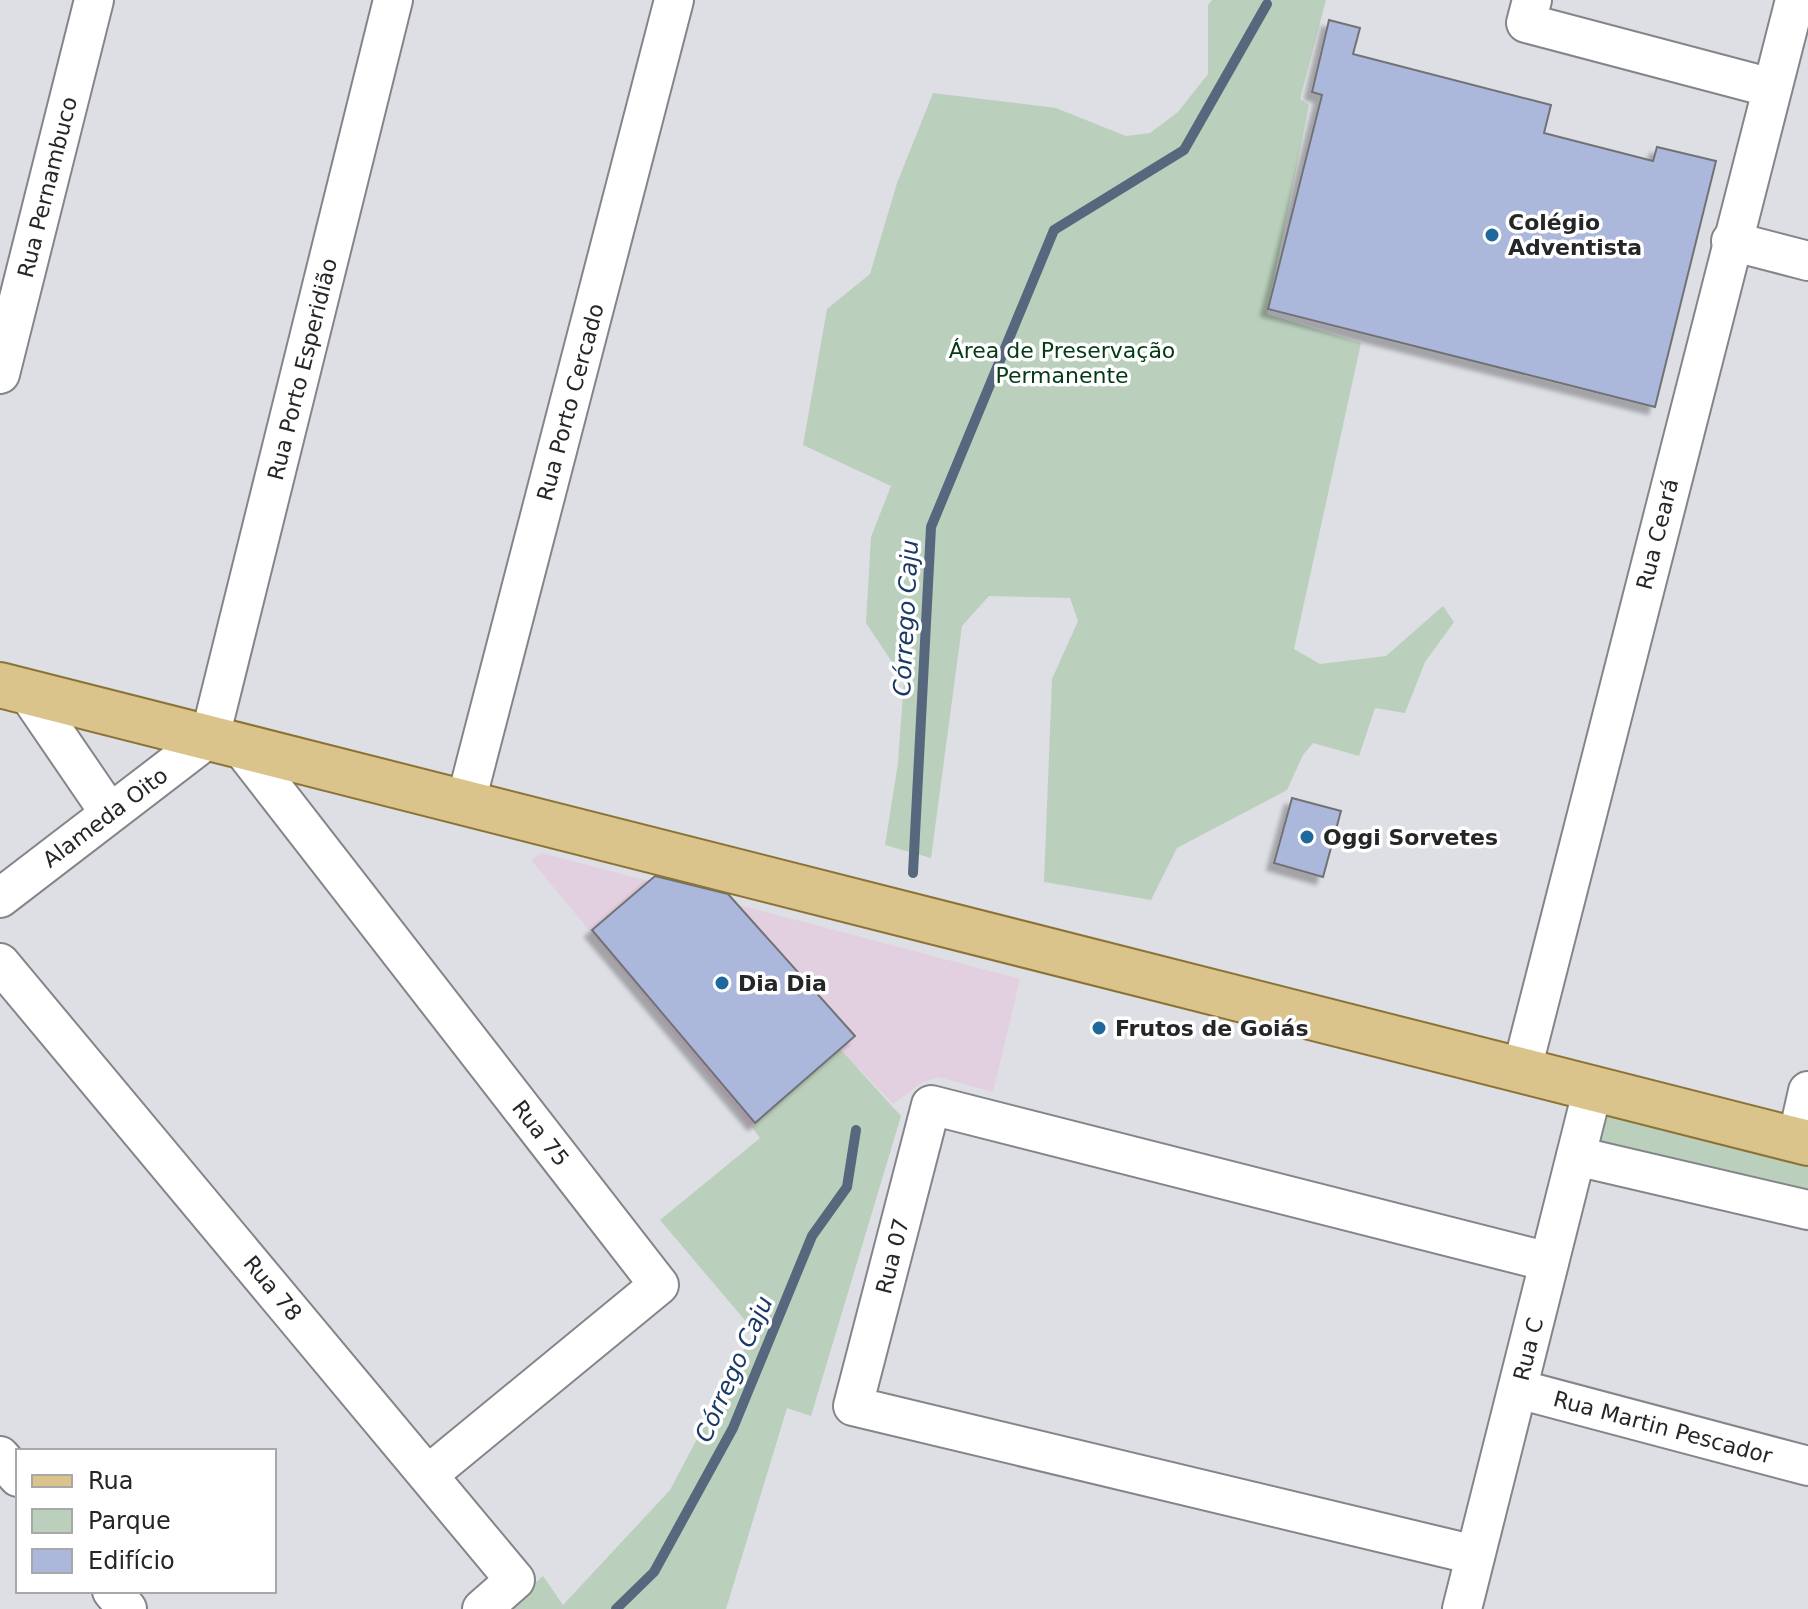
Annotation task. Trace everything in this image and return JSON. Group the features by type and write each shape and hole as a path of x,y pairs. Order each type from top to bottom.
{"main road":[{"path":"14,689 1803,1141"}],"street":[{"name":"Rua Pernambuco","path":"0,374 94,0"},
{"name":"Rua Porto Esperidião","path":"226,742 393,0"},
{"name":"Rua Porto Cercado","path":"465,805 674,0"},
{"path":"1532,0 1526,23 1772,88"},
{"name":"Rua Ceará","path":"1522,1069 1795,0"},
{"path":"1731,241 1808,261"},
{"path":"14,689 109,812"},
{"name":"Alameda Oito","path":"0,898 109,812 226,742"},
{"name":"Rua 75","path":"226,742 659,1285 429,1474"},
{"name":"Rua 78","path":"0,963 515,1580 482,1609"},
{"name":"Rua C","path":"1462,1609 1593,1088"},
{"path":"1803,1141 1808,1091"},
{"name":"Rua 07","path":"1475,1555 853,1406 931,1105 1549,1262"},
{"path":"1576,1156 1808,1210"},
{"name":"Rua Martin Pescador","path":"1518,1389 1808,1466"},
{"path":"0,1456 16,1475"},
{"path":"114,1593 127,1609"}],"shaded area":[{"path":"542,853 1020,979 993,1092 938,1077 923,1082 893,1104 859,1069 768,1147 531,860"}],"green space":[{"name":"Área de Preservação Permanente","path":"1212,0 1326,0 1300,99 1309,105 1267,314 1361,343 1294,649 1320,664 1386,656 1443,606 1454,622 1425,662 1405,713 1375,708 1359,756 1313,743 1303,755 1287,790 1177,848 1151,900 1044,882 1052,679 1078,621 1070,598 989,596 962,626 931,858 885,845 898,763 904,680 866,623 871,537 891,486 803,445 827,309 870,274 897,183 933,93 1056,108 1126,136 1150,133 1178,112 1208,74 1208,5"},
{"path":"840,1049 901,1116 811,1416 787,1408 726,1609 505,1609 543,1576 563,1605 670,1490 754,1331 660,1220 760,1138 752,1127"},
{"path":"1601,1097 1808,1153 1808,1190 1599,1145"}],"building":[{"name":"Colégio Adventista","path":"1329,20 1360,28 1353,54 1551,105 1544,133 1653,161 1657,147 1716,161 1655,407 1268,309 1322,95 1312,92"},
{"name":"Oggi Sorvetes","path":"1292,798 1341,811 1323,877 1274,863"},
{"name":"Dia Dia","path":"655,876 728,894 855,1036 755,1123 592,930"}],"waterway":[{"name":"Córrego Caju","path":"913,873 931,527 1054,230 1184,150 1267,4"},
{"name":"Córrego Caju","path":"616,1609 654,1572 733,1428 812,1236 847,1187 856,1130"}],"place":[{"name":"Colégio Adventista","path":"1492,235"},
{"name":"Oggi Sorvetes","path":"1307,837"},
{"name":"Dia Dia","path":"722,983"},
{"name":"Frutos de Goiás","path":"1099,1028"}]}
